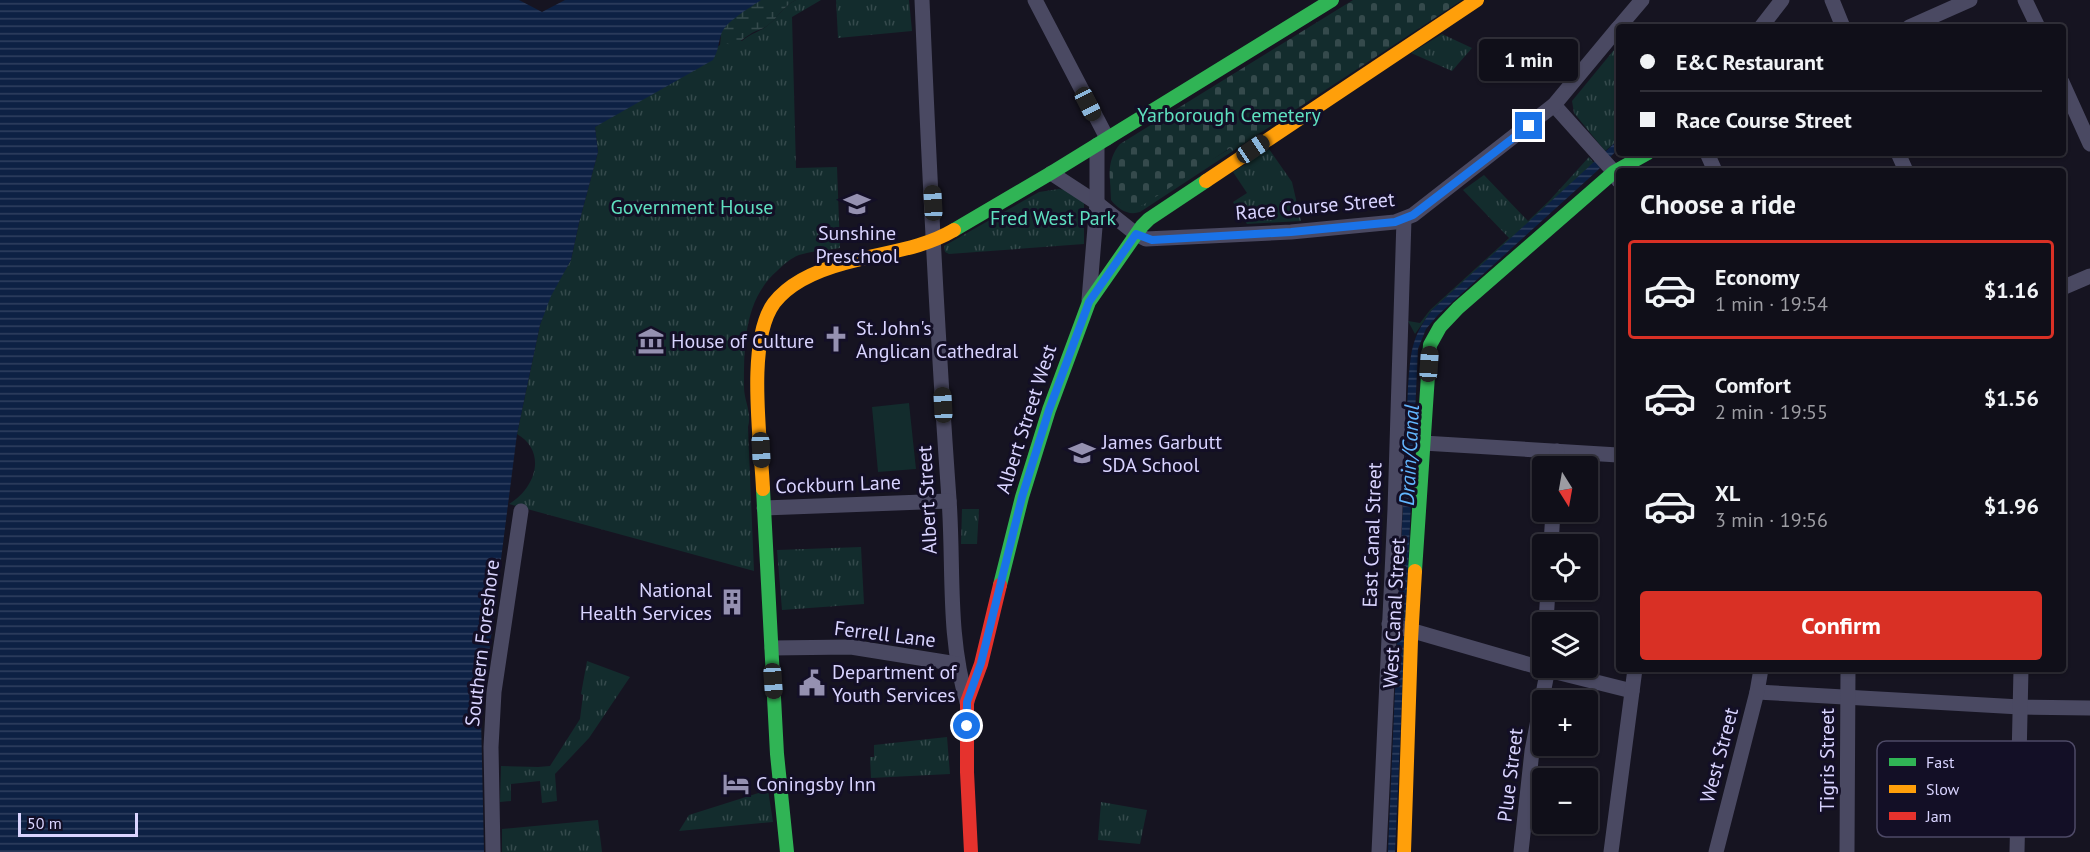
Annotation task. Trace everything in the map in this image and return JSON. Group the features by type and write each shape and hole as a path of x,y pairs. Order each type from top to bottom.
{"main road":[{"path":"788,852 777,754 758,374 763,332 772,307 792,287 823,270 934,241 1051,173 1332,0"},
{"path":"1089,302 1142,226 1157,213 1477,0"},
{"name":"West Canal Street","path":"1404,852 1400,627 1423,443 1430,345 1440,327 1458,308 1609,167 1640,156"},
{"name":"Albert Street West","path":"967,702 981,663 1022,497 1049,410 1089,302"},
{"name":"Albert Street","path":"967,702 967,772 971,852"}],"street":[{"name":"Albert Street","path":"922,0 949,501 952,606 957,664 967,702"},
{"name":"Albert Street West","path":"1035,0 1102,141 1089,302"},
{"name":"Race Course Street","path":"1622,24 1642,0"},
{"path":"1763,24 1782,0"},
{"path":"1832,0 1842,24"},
{"path":"1917,24 1970,0"},
{"path":"2025,0 2037,24"},
{"name":"Race Course Street","path":"1051,173 1098,203 1136,234 1152,240 1291,232 1378,224 1404,219 1413,215 1554,105 1616,32"},
{"path":"2066,91 2090,144"},
{"path":"1554,105 1609,167"},
{"name":"East Canal Street","path":"1379,852 1400,627 1404,219"},
{"path":"2066,286 2090,276"},
{"path":"1423,443 1532,456"},
{"path":"1598,456 1616,455"},
{"name":"Cockburn Lane","path":"764,508 949,501"},
{"name":"Southern Foreshore","path":"493,852 492,720 498,659 521,511"},
{"path":"1400,627 1532,664"},
{"name":"Ferrell Lane","path":"772,648 851,647 957,664"},
{"path":"1611,852 1635,672"},
{"name":"West Street","path":"1716,852 1760,672"},
{"name":"Tigris Street","path":"1847,852 1848,672"},
{"path":"2019,741 2021,672"},
{"name":"Plue Street","path":"1521,852 1532,751 1546,678"},
{"path":"1582,678 1632,691"},
{"path":"1757,692 2020,707 2090,708"},
{"path":"2017,837 2017,852"}],"green space":[{"path":"743,0 796,0 767,26 731,45 723,42 721,35 701,28"},
{"name":"Government House","path":"796,0 821,0 792,17 796,168 837,167 840,248 799,255 784,264 758,295 748,324 744,392 749,416 754,571 509,504 526,489 534,470 535,460 532,450 527,442 517,434 540,325 550,296 571,260 598,152 595,127 720,45 721,35 742,41 767,26"},
{"path":"836,0 909,0 912,31 838,38"},
{"name":"Yarborough Cemetery","path":"1353,0 1462,0 1233,151 1230,148 1148,202 1135,209 1125,206 1118,200 1110,182 1110,172 1111,161 1120,144"},
{"path":"1442,34 1472,48 1452,71 1411,53"},
{"path":"1616,47 1616,142 1605,151 1574,113 1572,101"},
{"path":"1231,148 1233,151 1140,212 1124,211 1111,200 1110,179 1120,202 1131,208"},
{"path":"1269,149 1292,182 1301,221 1247,224 1233,202 1247,193 1233,172"},
{"path":"1589,157 1593,165 1432,310 1415,334 1408,321 1420,323 1430,310 1509,238 1463,190 1484,175 1528,221"},
{"name":"Fred West Park","path":"1066,190 1084,203 1084,244 949,254 945,252 944,246 1039,192"},
{"path":"909,403 916,469 878,472 872,407"},
{"path":"962,509 979,509 977,544 961,544"},
{"path":"861,547 864,604 782,610 777,550"},
{"path":"587,661 630,677 589,738 555,774 557,801 542,803 540,781 511,784 511,801 500,802 501,766 550,766 580,719 583,695 581,694"},
{"path":"947,737 950,774 871,778 870,757 874,757 874,745"},
{"path":"768,790 773,822 679,831 689,815"},
{"path":"1101,802 1147,810 1140,844 1098,840"},
{"path":"598,820 602,852 502,852 502,829"}],"water":[{"path":"0,0 519,0 542,12 565,0 761,0 740,14 725,28 713,60 595,127 598,152 571,260 551,296 540,325 517,434 481,716 484,852 0,852"},
{"name":"Drain/Canal","path":"1616,142 1616,151 1597,171 1438,315 1426,329 1418,349 1395,852 1388,852 1408,387 1413,347 1419,329 1432,310"}],"traffic: fast":[{"path":"954,230 1332,0"},
{"path":"1621,168 1643,156"},
{"path":"1415,571 1430,345 1440,327 1458,308 1616,171"},
{"path":"1000,585 1022,497 1049,410 1089,302 1142,226 1206,181"},
{"path":"763,489 777,754 787,852"}],"traffic: slow":[{"path":"1206,181 1477,0"},
{"path":"763,489 758,420 758,366 765,320 774,303 789,288 825,269 915,246 954,230"},
{"path":"1404,852 1415,571"}],"traffic: jam":[{"path":"971,852 967,772 967,702 981,664 1000,585"}],"place":[{"name":"Sunshine Preschool","path":"857,204"},
{"name":"St. John's Anglican Cathedral","path":"836,339"},
{"name":"House of Culture","path":"651,341"},
{"name":"James Garbutt SDA School","path":"1082,453"},
{"name":"National Health Services","path":"732,602"},
{"name":"Department of Youth Services","path":"812,683"},
{"name":"Coningsby Inn","path":"736,784"}],"route":[{"path":"967,726 967,702 981,663 1022,497 1049,410 1089,302 1136,234 1152,240 1175,239 1291,232 1395,222 1413,215 1529,126"}]}
